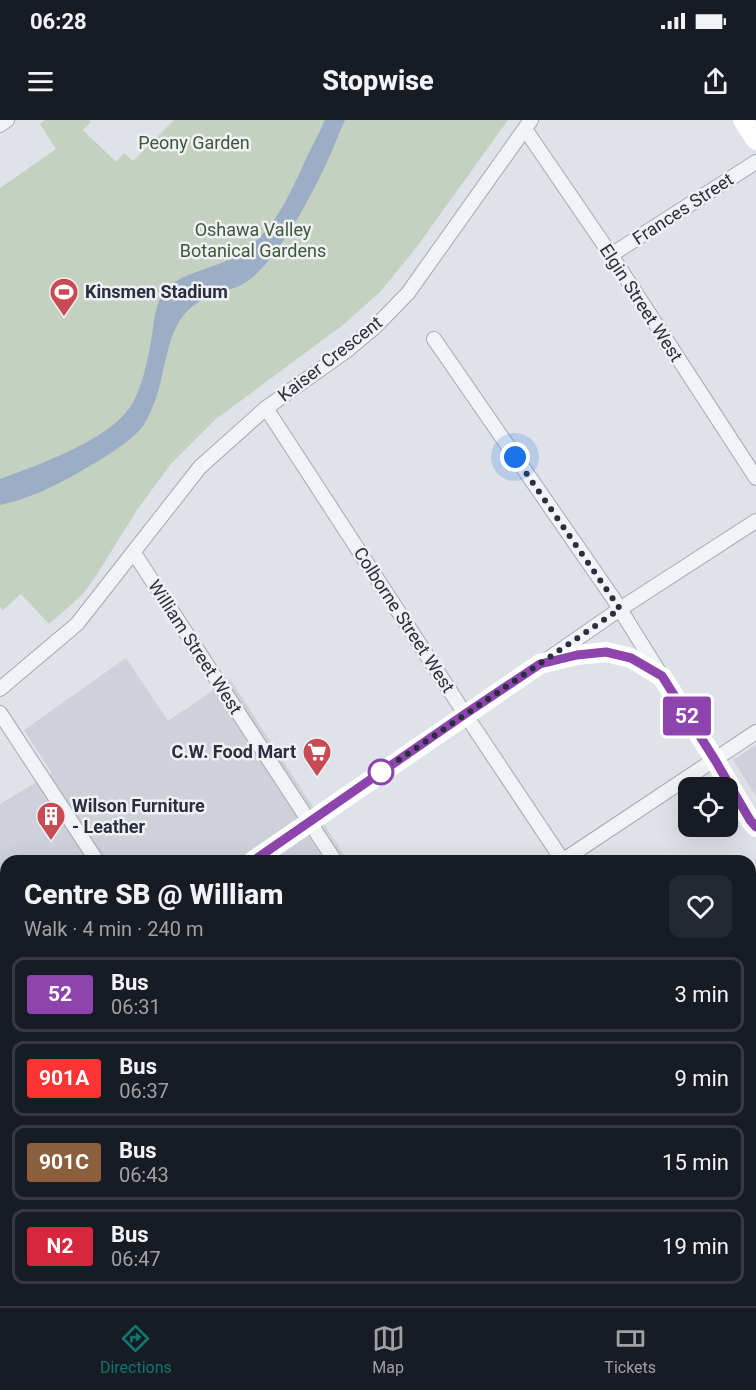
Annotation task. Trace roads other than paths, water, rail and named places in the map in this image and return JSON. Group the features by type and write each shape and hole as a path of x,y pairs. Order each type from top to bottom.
{"main road":[{"path":"743,120 756,140"},
{"path":"262,855 540,664 577,655 606,652 631,658 662,676 754,826"}],"street":[{"path":"0,125 7,120"},
{"name":"Elgin Street West","path":"528,124 610,255 756,478"},
{"name":"Kaiser Crescent","path":"0,689 77,624 200,467 266,408 346,351 376,326 408,293 528,124"},
{"name":"Frances Street","path":"610,255 756,162"},
{"path":"434,339 620,609 662,676"},
{"name":"Colborne Street West","path":"266,408 558,855"},
{"path":"540,664 756,521"},
{"name":"William Street West","path":"134,553 331,855"},
{"path":"0,713 93,855"},
{"path":"571,855 756,732"}],"water":[{"path":"325,120 345,120 320,176 295,223 275,253 253,277 236,287 209,296 183,316 169,345 156,398 141,428 114,450 66,480 41,492 0,505 0,479 33,467 89,441 120,419 134,401 140,386 145,371 156,310 165,291 188,275 234,257 259,238 285,202"}],"place":[{"name":"Kinsmen Stadium","path":"64,318"},
{"name":"C.W. Food Mart","path":"317,778"},
{"name":"Wilson Furniture - Leather","path":"51,842"}],"park label":[{"name":"Peony Garden","path":"194,143"},
{"name":"Oshawa Valley Botanical Gardens","path":"253,240"}]}
